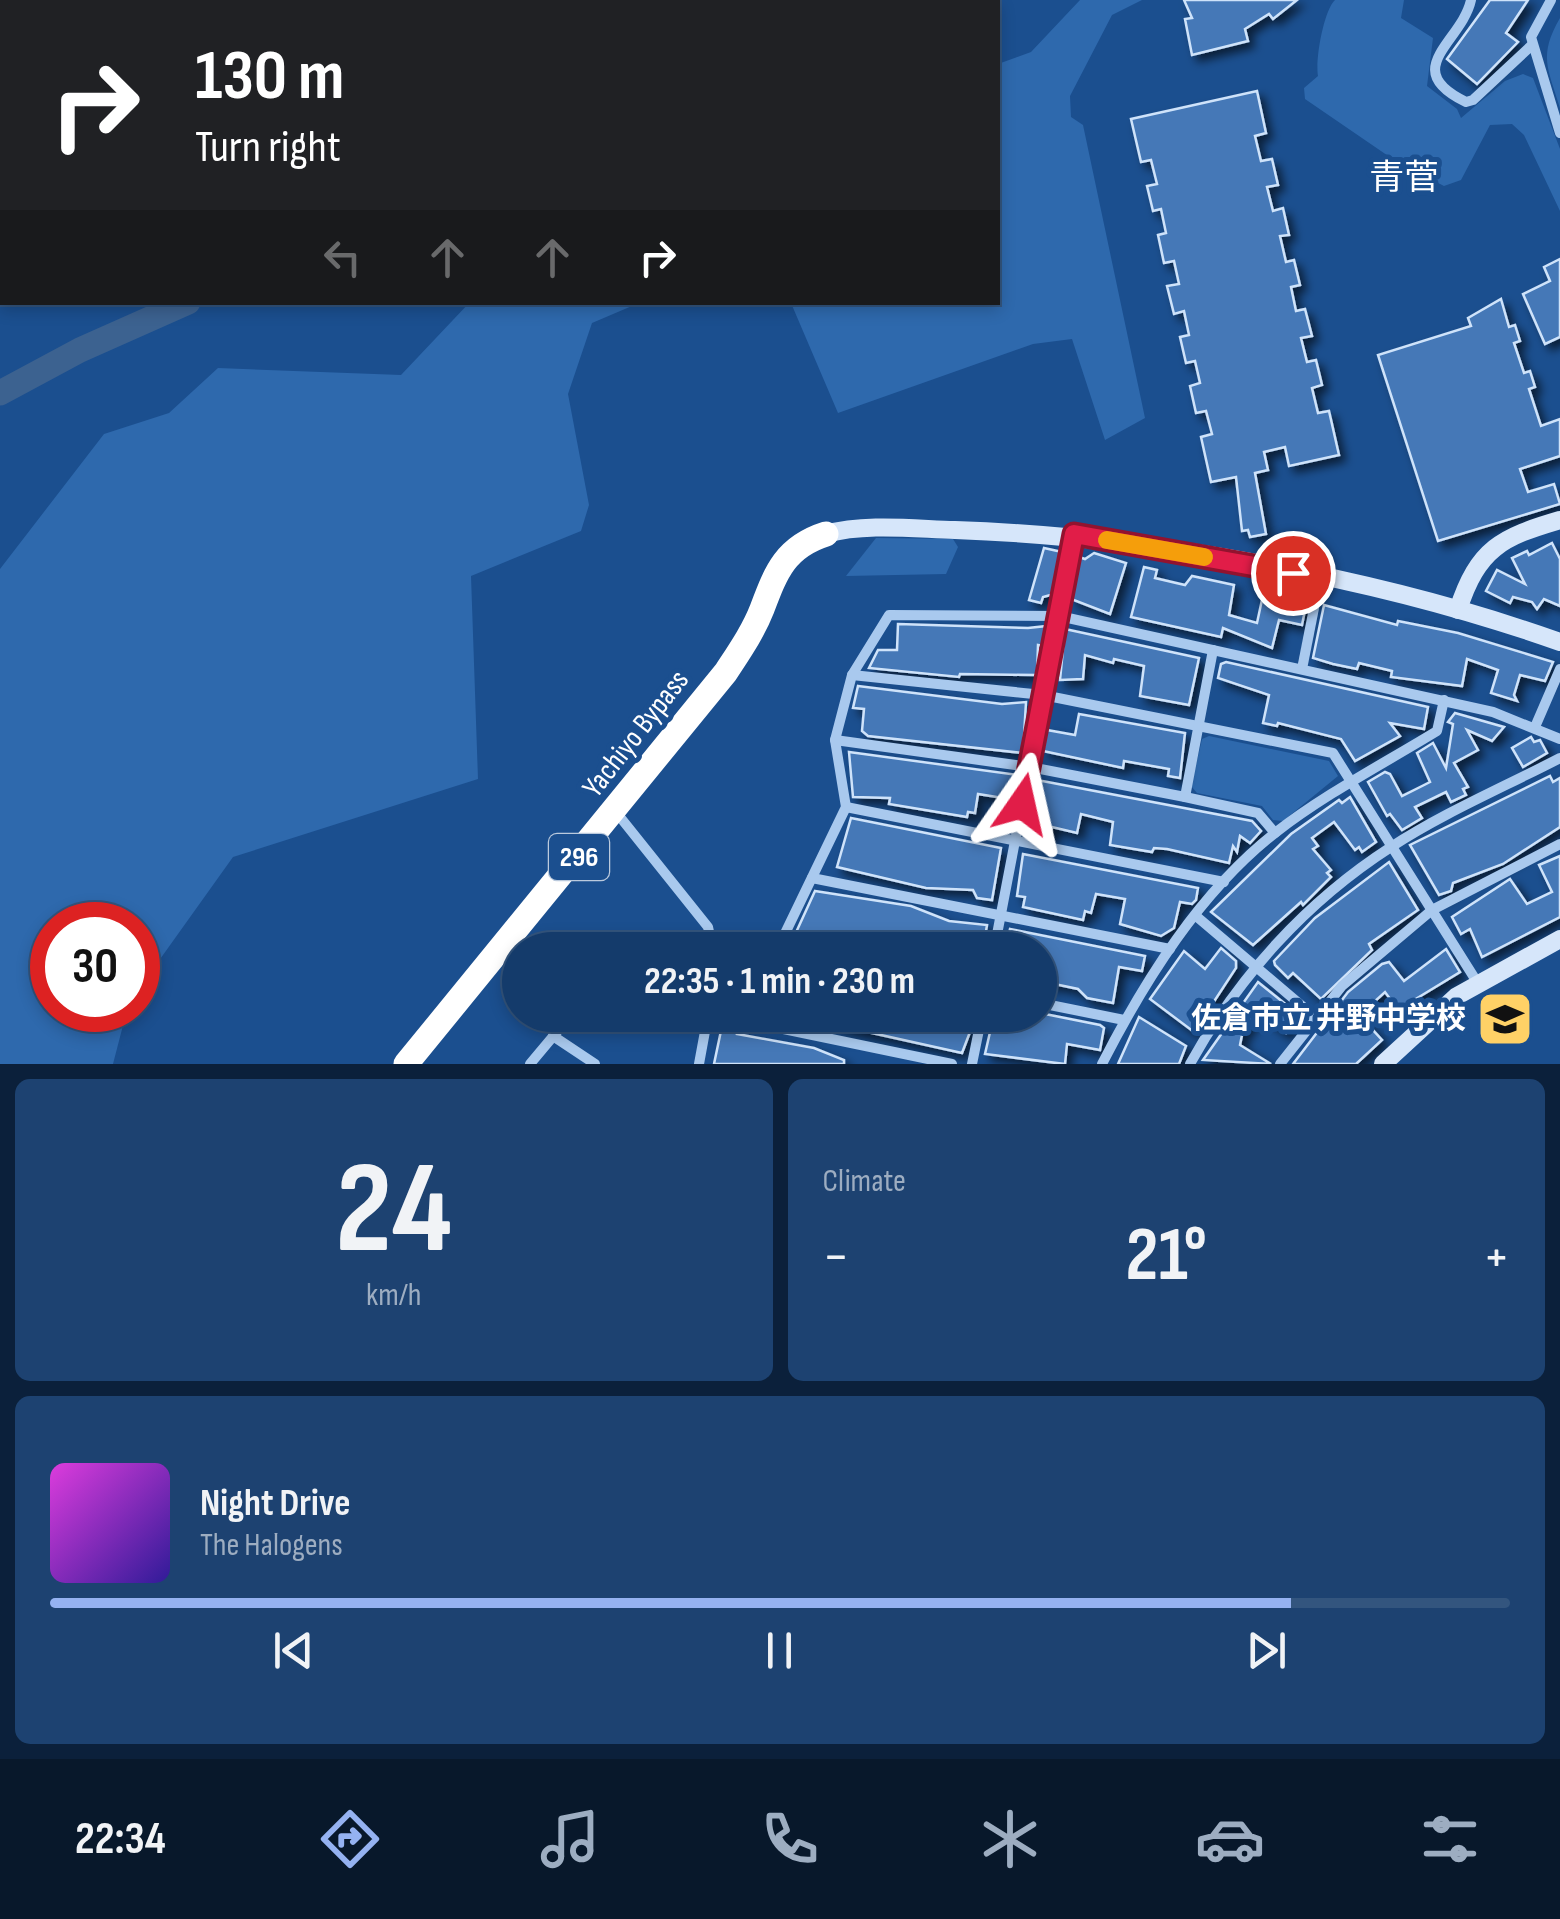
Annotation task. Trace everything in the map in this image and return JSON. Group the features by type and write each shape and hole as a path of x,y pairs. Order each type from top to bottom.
{"highway":[{"name":"Yachiyo Bypass","path":"406,1064 616,812 744,645 780,564 806,540 826,534"}],"street":[{"path":"1470,0 1460,29 1438,50 1434,63 1439,80 1452,95 1466,102 1473,100 1532,44"},
{"path":"1551,0 1532,30 1532,44 1560,133"},
{"path":"1458,610 1475,568 1492,548 1509,536 1560,520"},
{"path":"826,534 900,528 1074,534 1320,578 1458,610 1560,642"},
{"path":"998,932 1074,534"},
{"path":"1302,669 1316,598"},
{"path":"787,932 846,807 835,740 852,675 888,616 1059,616 1444,700 1535,727 1560,739"},
{"path":"1184,796 1214,650"},
{"path":"1535,727 1560,669"},
{"path":"852,675 1043,696 1334,753 1477,982"},
{"path":"1102,1064 1124,1020 1170,949 1224,882 1275,833 1437,731 1444,700"},
{"path":"835,740 1030,767 1184,796 1258,813 1275,833"},
{"path":"1190,1064 1256,966 1300,919 1392,846 1560,758"},
{"path":"846,807 1224,882"},
{"path":"616,812 709,932"},
{"path":"1280,1064 1315,1017 1354,975 1432,910 1560,844"},
{"path":"812,878 1170,949"},
{"path":"1196,916 1315,1017"},
{"path":"1383,1064 1426,1020 1477,982 1560,939"},
{"path":"1057,1006 1124,1020"},
{"path":"530,1064 556,1032"},
{"path":"700,1064 707,1032"},
{"path":"811,1032 952,1064"},
{"path":"972,1064 979,1032"},
{"path":"553,1036 595,1064"},
{"path":"883,1064 885,1050"}],"shaded area":[{"path":"1080,0 1142,0 1112,15 1070,96 1071,117 1083,125 1145,418 1105,440 1072,339 1033,344 838,413 792,305 1000,305 1000,63 1031,52"},
{"path":"1335,0 1404,0 1401,18 1433,38 1427,86 1457,109 1461,118 1505,81 1523,74 1533,78 1560,149 1560,211 1524,135 1512,124 1490,125 1461,180 1444,186 1397,162 1305,99 1304,88 1318,76 1321,35"},
{"path":"1560,18 1560,108 1547,53"},
{"path":"467,305 634,305 592,323 568,394 589,505 581,531 471,576 478,779 233,857 160,959 160,902 30,902 30,1032 121,1032 113,1064 0,1064 0,569 104,434 169,413 218,368 401,375"},
{"path":"876,538 953,539 958,547 946,574 846,576"},
{"path":"1209,736 1329,761 1338,776 1283,821 1273,820 1262,806 1197,793 1191,786 1202,739"}],"building":[{"path":"1184,0 1297,0 1273,19 1269,14 1245,29 1248,41 1192,55 1185,19 1192,18"},
{"path":"1490,0 1528,0 1506,33 1518,42 1477,84 1447,59"},
{"path":"1257,91 1266,133 1255,136 1261,161 1272,159 1278,185 1267,187 1273,211 1283,208 1289,235 1280,236 1286,262 1294,260 1300,285 1291,287 1296,311 1305,309 1312,336 1301,338 1307,362 1316,360 1322,385 1312,388 1318,413 1329,411 1339,455 1289,466 1285,447 1264,452 1268,470 1255,473 1266,534 1250,537 1248,530 1242,531 1236,477 1211,482 1201,437 1212,434 1206,411 1196,413 1190,386 1200,383 1195,361 1186,363 1180,337 1189,335 1184,311 1174,314 1167,286 1179,284 1174,261 1164,263 1158,235 1166,233 1161,209 1153,211 1147,186 1157,184 1151,160 1141,162 1131,119"},
{"path":"1560,259 1560,337 1545,344 1523,294 1550,281 1544,267"},
{"path":"1501,299 1509,327 1515,325 1520,341 1514,343 1524,373 1530,371 1535,387 1529,389 1541,426 1560,419 1560,456 1520,469 1528,492 1554,484 1560,504 1438,541 1378,355 1471,326 1468,318"},
{"path":"1552,543 1560,559 1560,606 1544,599 1537,609 1532,602 1513,597 1510,603 1486,591 1497,570 1525,584 1512,558 1527,551 1529,555"},
{"path":"1044,548 1062,552 1054,594 1043,597 1041,603 1029,600"},
{"path":"1094,553 1126,563 1110,614 1071,599 1079,557 1085,559"},
{"path":"1144,567 1157,570 1155,578 1185,585 1192,576 1234,585 1229,615 1257,623 1263,595 1307,600 1302,625 1279,620 1272,648 1223,628 1221,637 1131,617"},
{"path":"1324,605 1397,625 1398,621 1458,633 1553,662 1545,681 1520,675 1514,695 1517,701 1491,693 1498,670 1467,659 1462,686 1391,677 1392,671 1359,663 1357,669 1333,664 1313,658"},
{"path":"898,624 1047,626 1044,646 1038,645 1037,675 959,677 869,668 878,650 897,650"},
{"path":"1065,629 1199,658 1189,705 1140,696 1144,666 1114,659 1113,663 1085,655 1083,679 1060,680"},
{"path":"1221,664 1428,707 1424,729 1390,723 1400,736 1355,761 1341,739 1278,723 1263,723 1269,695 1218,678"},
{"path":"858,686 1002,704 1026,702 1023,753 868,736 862,731 864,709 853,708"},
{"path":"1455,713 1504,727 1492,741 1467,730 1478,750 1454,763 1468,787 1463,789 1466,795 1451,802 1446,792 1415,807 1422,818 1402,830 1390,814 1387,816 1368,782 1385,772 1390,774 1402,796 1430,782 1417,753 1433,743 1446,768 1453,724 1448,722"},
{"path":"1079,714 1185,733 1180,778 1168,776 1169,769 1124,761 1123,768 1043,751 1047,730 1075,735"},
{"path":"1531,737 1534,742 1540,740 1547,753 1523,767 1512,748"},
{"path":"849,752 1018,775 1015,796 1009,799 978,794 975,813 968,812 967,817 889,804 890,798 853,797"},
{"path":"1550,776 1553,782 1560,778 1560,827 1503,864 1453,883 1451,891 1439,895 1410,845"},
{"path":"1037,780 1252,821 1261,831 1250,843 1240,836 1237,852 1233,846 1229,863 1167,849 1154,848 1152,852 1110,845 1113,822 1081,814 1077,833 1052,827 1050,837 1028,829"},
{"path":"1350,797 1376,842 1362,852 1359,847 1355,850 1334,822 1312,838 1318,846 1313,849 1331,870 1327,873 1331,877 1303,905 1301,902 1253,945 1211,912 1291,834 1339,800 1342,803"},
{"path":"851,818 1001,848 992,900 977,898 973,890 926,888 837,867"},
{"path":"1023,854 1198,888 1196,900 1192,904 1180,902 1174,928 1161,936 1120,924 1125,899 1096,894 1091,913 1085,911 1083,920 1023,907 1025,897 1017,896"},
{"path":"1560,856 1560,917 1482,957 1470,929 1461,934 1452,917 1510,879 1527,904 1552,892 1539,865"},
{"path":"1389,862 1418,910 1369,944 1372,950 1321,999 1293,973 1288,978 1274,961 1315,918"},
{"path":"815,891 911,906 949,921 987,925 986,932 796,932"},
{"path":"1057,938 1145,956 1142,971 1119,967 1113,1003 1087,998 1078,989 1057,985"},
{"path":"1221,948 1236,961 1236,968 1194,1032 1150,999 1184,951 1205,969"},
{"path":"1446,949 1460,972 1414,1000 1417,1004 1402,1015 1385,992 1363,1012 1360,1016 1382,1040 1356,1064 1293,1064 1348,992 1382,964 1389,962 1404,981"},
{"path":"1258,982 1299,1015 1286,1033 1258,1012 1242,1035 1240,1045 1271,1064 1203,1060"},
{"path":"1057,1016 1104,1028 1100,1050 1067,1044 1065,1064 985,1054 990,1032 1057,1032"},
{"path":"1139,1017 1186,1046 1179,1064 1118,1064"},
{"path":"721,1032 814,1048 844,1060 844,1064 714,1064"},
{"path":"868,1032 970,1032 962,1053"}],"waterway":[{"path":"0,393 80,350 181,305"}],"slow traffic":[{"path":"1107,540 1204,557"}],"place":[{"name":"佐倉市立 井野中学校","path":"1505,1019"}],"district":[{"name":"青菅","path":"1404,178"}],"route":[{"path":"1022,804 1074,534 1293,573"}]}
